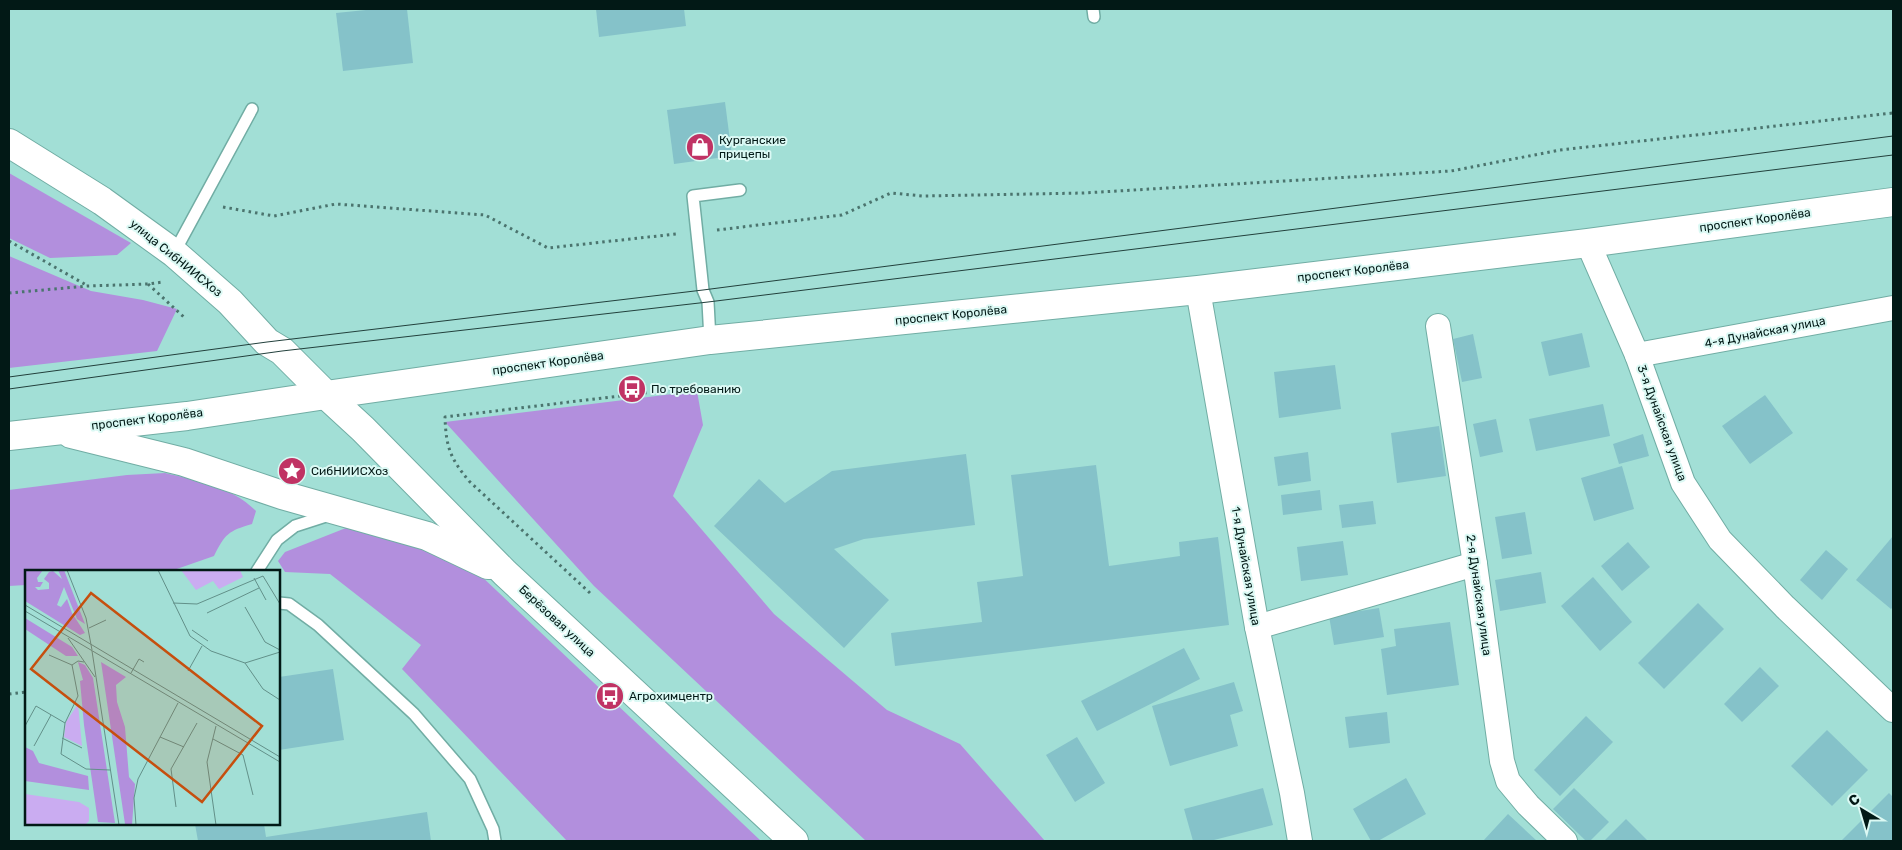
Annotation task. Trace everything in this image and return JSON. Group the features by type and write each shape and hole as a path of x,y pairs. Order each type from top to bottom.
{"main road":[{"name":"улица СибНИИСХоз","path":"9,144 102,201 174,253 230,302 267,342 282,351 326,394"},
{"name":"проспект Королёва","path":"9,436 187,416 326,394 710,340 1198,290 1588,243 1893,202"},
{"name":"Берёзовая улица","path":"326,394 505,573 794,841"},
{"path":"53,430 184,462 282,494 428,536 505,573"}],"street":[{"name":"3-я Дунайская улица","path":"1588,243 1637,355 1683,483 1720,540 1785,607 1893,710"},
{"name":"1-я Дунайская улица","path":"1198,290 1257,626 1292,793 1300,841"},
{"name":"4-я Дунайская улица","path":"1637,355 1893,308"},
{"name":"2-я Дунайская улица","path":"1438,326 1475,564 1502,761 1508,781 1528,805 1565,841"},
{"path":"1257,626 1475,564"}],"lane":[{"path":"174,253 252,109"},
{"path":"710,340 708,302 703,290 693,196 740,190"},
{"path":"258,570 277,540 295,526 340,511"},
{"path":"280,603 289,604 318,625 414,714 470,779 493,829 495,841"}],"path":[{"path":"201,203 274,216 336,204 485,215 548,248 842,215 891,193 922,196 1084,193 1451,171 1560,150 1893,113"},
{"path":"9,241 88,286"},
{"path":"9,293 88,286 148,284 200,276"},
{"path":"148,284 186,319"},
{"path":"590,593 469,481 456,465 446,442 444,417 686,388"},
{"path":"9,694 25,692"}],"shaded area":[{"path":"9,173 131,243 117,255 50,258 9,238"},
{"path":"9,256 91,291 143,300 177,309 157,351 9,368"},
{"path":"697,391 703,425 673,496 774,614 887,710 960,744 1045,841 866,841 594,586 445,422"},
{"path":"165,473 225,490 256,511 252,524 228,534 214,556 174,570 25,570 25,585 9,586 9,490 127,475"},
{"path":"351,526 395,532 479,574 761,841 567,841 402,669 421,645 330,574 285,572 278,561 285,552"}],"building":[{"path":"376,9 407,9 413,63 343,71 336,13"},
{"path":"596,9 684,9 686,26 599,37"},
{"path":"725,102 732,156 674,164 667,110"},
{"path":"1582,333 1590,367 1549,376 1541,342"},
{"path":"1473,334 1482,378 1462,382 1453,339"},
{"path":"1335,365 1341,409 1279,418 1274,372"},
{"path":"1765,395 1793,433 1750,464 1722,426"},
{"path":"1603,404 1610,436 1536,451 1529,419"},
{"path":"1496,419 1503,452 1480,457 1473,424"},
{"path":"1439,426 1446,476 1397,483 1391,433"},
{"path":"1643,434 1649,456 1619,464 1613,444"},
{"path":"1308,452 1311,481 1278,486 1274,457"},
{"path":"966,454 975,525 864,539 834,549 889,600 844,648 714,526 759,479 785,503 832,471"},
{"path":"1096,465 1109,566 1180,556 1179,542 1218,537 1229,625 895,666 891,633 982,622 977,582 1023,576 1011,475"},
{"path":"1622,466 1634,509 1594,521 1581,478"},
{"path":"1320,490 1322,510 1283,515 1281,495"},
{"path":"1373,501 1376,524 1342,528 1339,505"},
{"path":"1525,512 1532,554 1502,559 1495,517"},
{"path":"1893,536 1893,607 1891,609 1856,580"},
{"path":"1343,541 1348,575 1301,581 1297,547"},
{"path":"1628,542 1650,567 1622,591 1601,566"},
{"path":"1826,550 1848,569 1822,600 1800,580"},
{"path":"1541,572 1546,603 1500,611 1495,580"},
{"path":"1593,577 1632,622 1600,651 1561,606"},
{"path":"1698,603 1724,629 1664,689 1638,663"},
{"path":"1379,608 1384,637 1334,645 1329,616"},
{"path":"1450,622 1459,685 1387,695 1381,649 1396,646 1394,629"},
{"path":"1184,648 1200,679 1097,731 1081,701"},
{"path":"1760,667 1779,686 1742,722 1724,704"},
{"path":"333,669 344,740 280,750 280,677"},
{"path":"1234,682 1243,711 1230,715 1238,746 1170,766 1152,706"},
{"path":"1387,712 1390,743 1349,748 1345,717"},
{"path":"1586,716 1613,742 1560,796 1534,770"},
{"path":"1827,730 1868,770 1832,806 1791,766"},
{"path":"1077,737 1105,783 1075,802 1046,755"},
{"path":"1406,778 1426,814 1378,841 1371,841 1353,809"},
{"path":"1263,788 1273,825 1210,841 1193,841 1184,809"},
{"path":"1574,788 1609,822 1590,841 1586,841 1553,809"},
{"path":"1889,793 1893,797 1893,841 1843,841 1842,840"},
{"path":"427,812 431,841 198,841 195,825 264,825 266,837"},
{"path":"1508,814 1537,841 1483,841"},
{"path":"1626,819 1648,841 1604,841"}],"tram line":[{"path":"9,377 267,342 703,290 1893,136"},
{"path":"9,389 282,351 708,302 1893,155"}],"place":[{"name":"Курганские прицепы","path":"700,147"},
{"name":"По требованию","path":"632,389"},
{"name":"СибНИИСХоз","path":"292,471"},
{"name":"Агрохимцентр","path":"610,696"}]}
